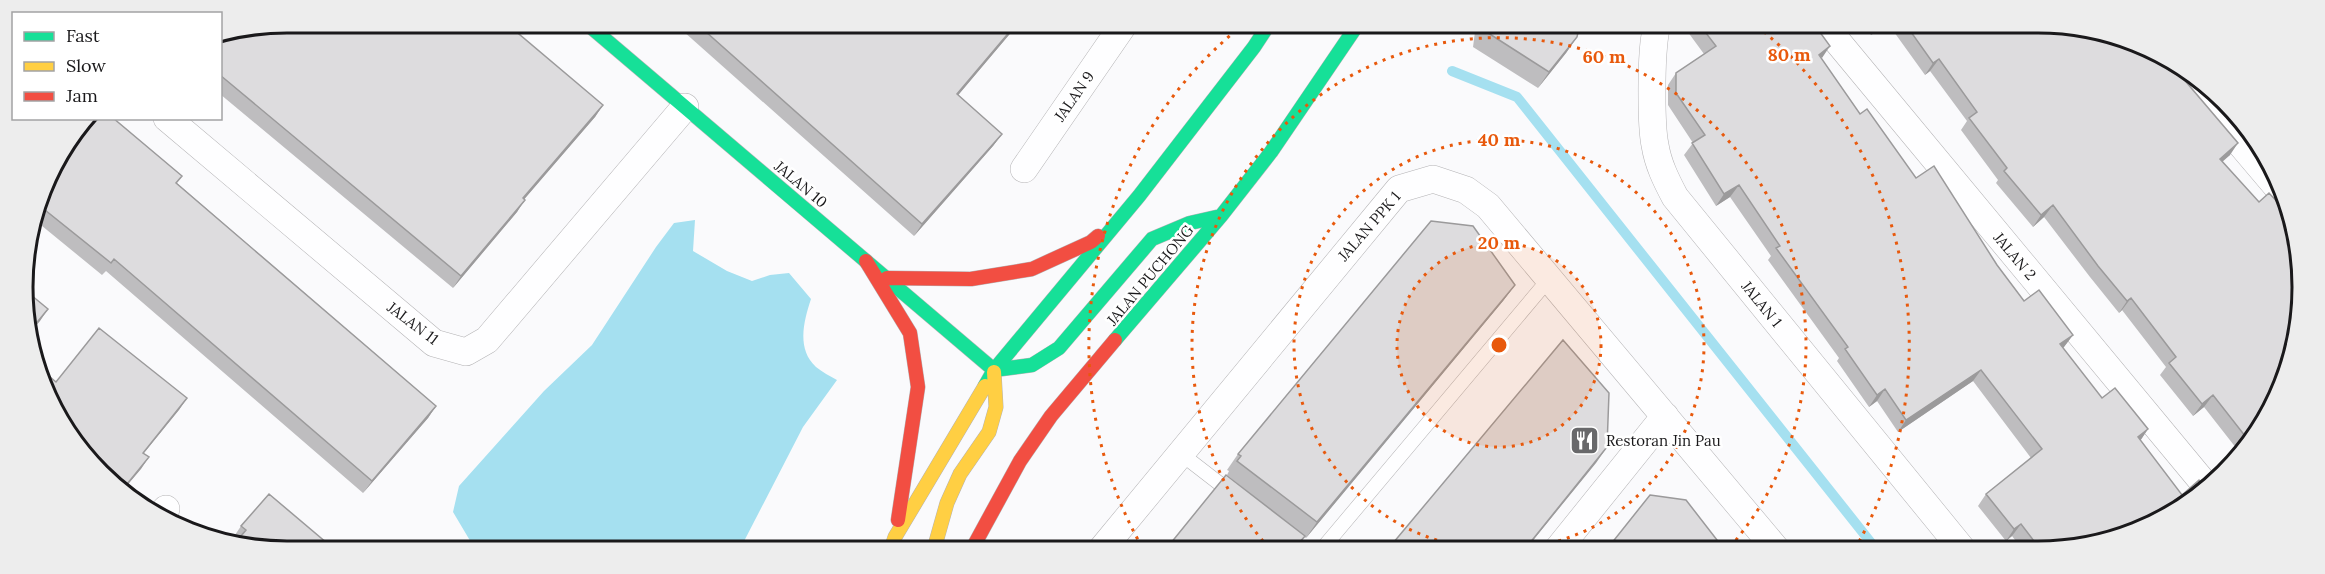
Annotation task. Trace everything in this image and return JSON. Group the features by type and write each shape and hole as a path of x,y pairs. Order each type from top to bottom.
{"main road":[{"name":"JALAN 10","path":"598,33 994,370"},
{"path":"894,541 994,370 1139,196 1263,33"},
{"name":"JALAN PUCHONG","path":"976,541 1020,461 1051,416 1221,216 1271,152 1352,33"},
{"path":"887,278 971,279 1032,269 1091,242 1139,196"},
{"path":"994,370 1032,365 1059,348 1152,239 1190,223 1221,216"},
{"path":"866,261 910,333 918,387 893,541"},
{"path":"936,541 947,503 960,474 989,432 996,407 994,370"}],"street":[{"name":"JALAN 9","path":"1024,169 1111,33"},
{"name":"JALAN 1","path":"1654,33 1654,142 1660,169 1675,197 1955,541"},
{"name":"JALAN 2","path":"1830,33 2201,481"},
{"path":"2188,82 2264,172"},
{"name":"JALAN 11","path":"169,120 434,343 466,352 488,340 685,107"},
{"name":"JALAN PPK 1","path":"1108,541 1399,189 1433,179 1466,190 1488,206 1769,541"},
{"path":"1564,541 1665,416"}],"lane":[{"path":"1329,541 1549,279"},
{"path":"1180,453 1243,501"}],"water":[{"path":"695,220 693,251 727,271 752,281 770,275 789,273 811,299 803,334 806,352 816,367 837,380 803,427 744,541 470,541 453,512 459,486 544,391 592,345 674,223"}],"building":[{"path":"287,33 518,33 603,105 523,198 525,200 461,276 222,77 222,42 254,35"},
{"path":"707,33 1009,33 957,94 1002,134 922,224"},
{"path":"1488,33 1578,33 1549,72"},
{"path":"1706,33 1821,33 1830,46 1819,55 1860,114 1867,109 1916,178 1934,166 1997,265 2024,301 2039,290 2073,335 2060,344 2102,398 2115,388 2148,429 2138,437 2182,495 2199,480 2201,482 2165,507 2120,528 2071,539 2038,541 2034,541 2021,524 2014,529 1986,494 2042,449 1981,370 1906,420 1885,389 1877,395 1845,349 1848,347 1776,248 1780,246 1739,185 1724,194 1692,143 1705,135 1676,93 1676,73 1716,46"},
{"path":"1912,33 2055,34 2088,38 2120,46 2150,59 2183,79 2238,143 2220,159 2259,202 2269,193 2278,203 2290,254 2292,287 2290,320 2279,369 2266,399 2244,435 2213,395 2202,404 2169,363 2176,357 2131,298 2127,301 2098,266 2053,205 2041,215 2004,171 2007,168 1969,118 1977,112 1939,59 1933,63"},
{"path":"96,120 115,120 182,176 176,183 436,406 372,481 114,259 111,263 45,210 67,160 85,132"},
{"path":"1431,221 1473,226 1515,285 1317,522 1237,461 1241,456 1238,454"},
{"path":"34,297 48,309 36,324"},
{"path":"99,328 187,398 143,453 149,457 127,484 107,467 85,442 67,414 49,376 56,382"},
{"path":"1563,340 1609,393 1607,447 1531,541 1395,541"},
{"path":"1226,475 1305,536 1301,541 1172,541"},
{"path":"269,494 325,541 287,541 240,537 246,530 241,526"},
{"path":"1650,495 1686,500 1718,541 1613,541"}],"waterway":[{"path":"1452,71 1517,97 1870,541"}],"traffic: fast":[{"path":"598,33 994,370"},
{"path":"985,386 994,370 1139,196 1263,33"},
{"path":"1115,340 1221,216 1271,152 1352,33"},
{"path":"994,370 1032,365 1059,348 1152,239 1190,223 1221,216"}],"traffic: slow":[{"path":"936,541 947,503 960,474 989,432 996,407 994,372"},
{"path":"894,541 985,386"}],"traffic: jam":[{"path":"887,278 971,279 1032,269 1091,242 1098,236"},
{"path":"866,261 910,333 918,387 898,520"},
{"path":"976,541 1020,461 1051,416 1115,340"}],"place":[{"name":"Restoran Jin Pau","path":"1585,440"}]}
